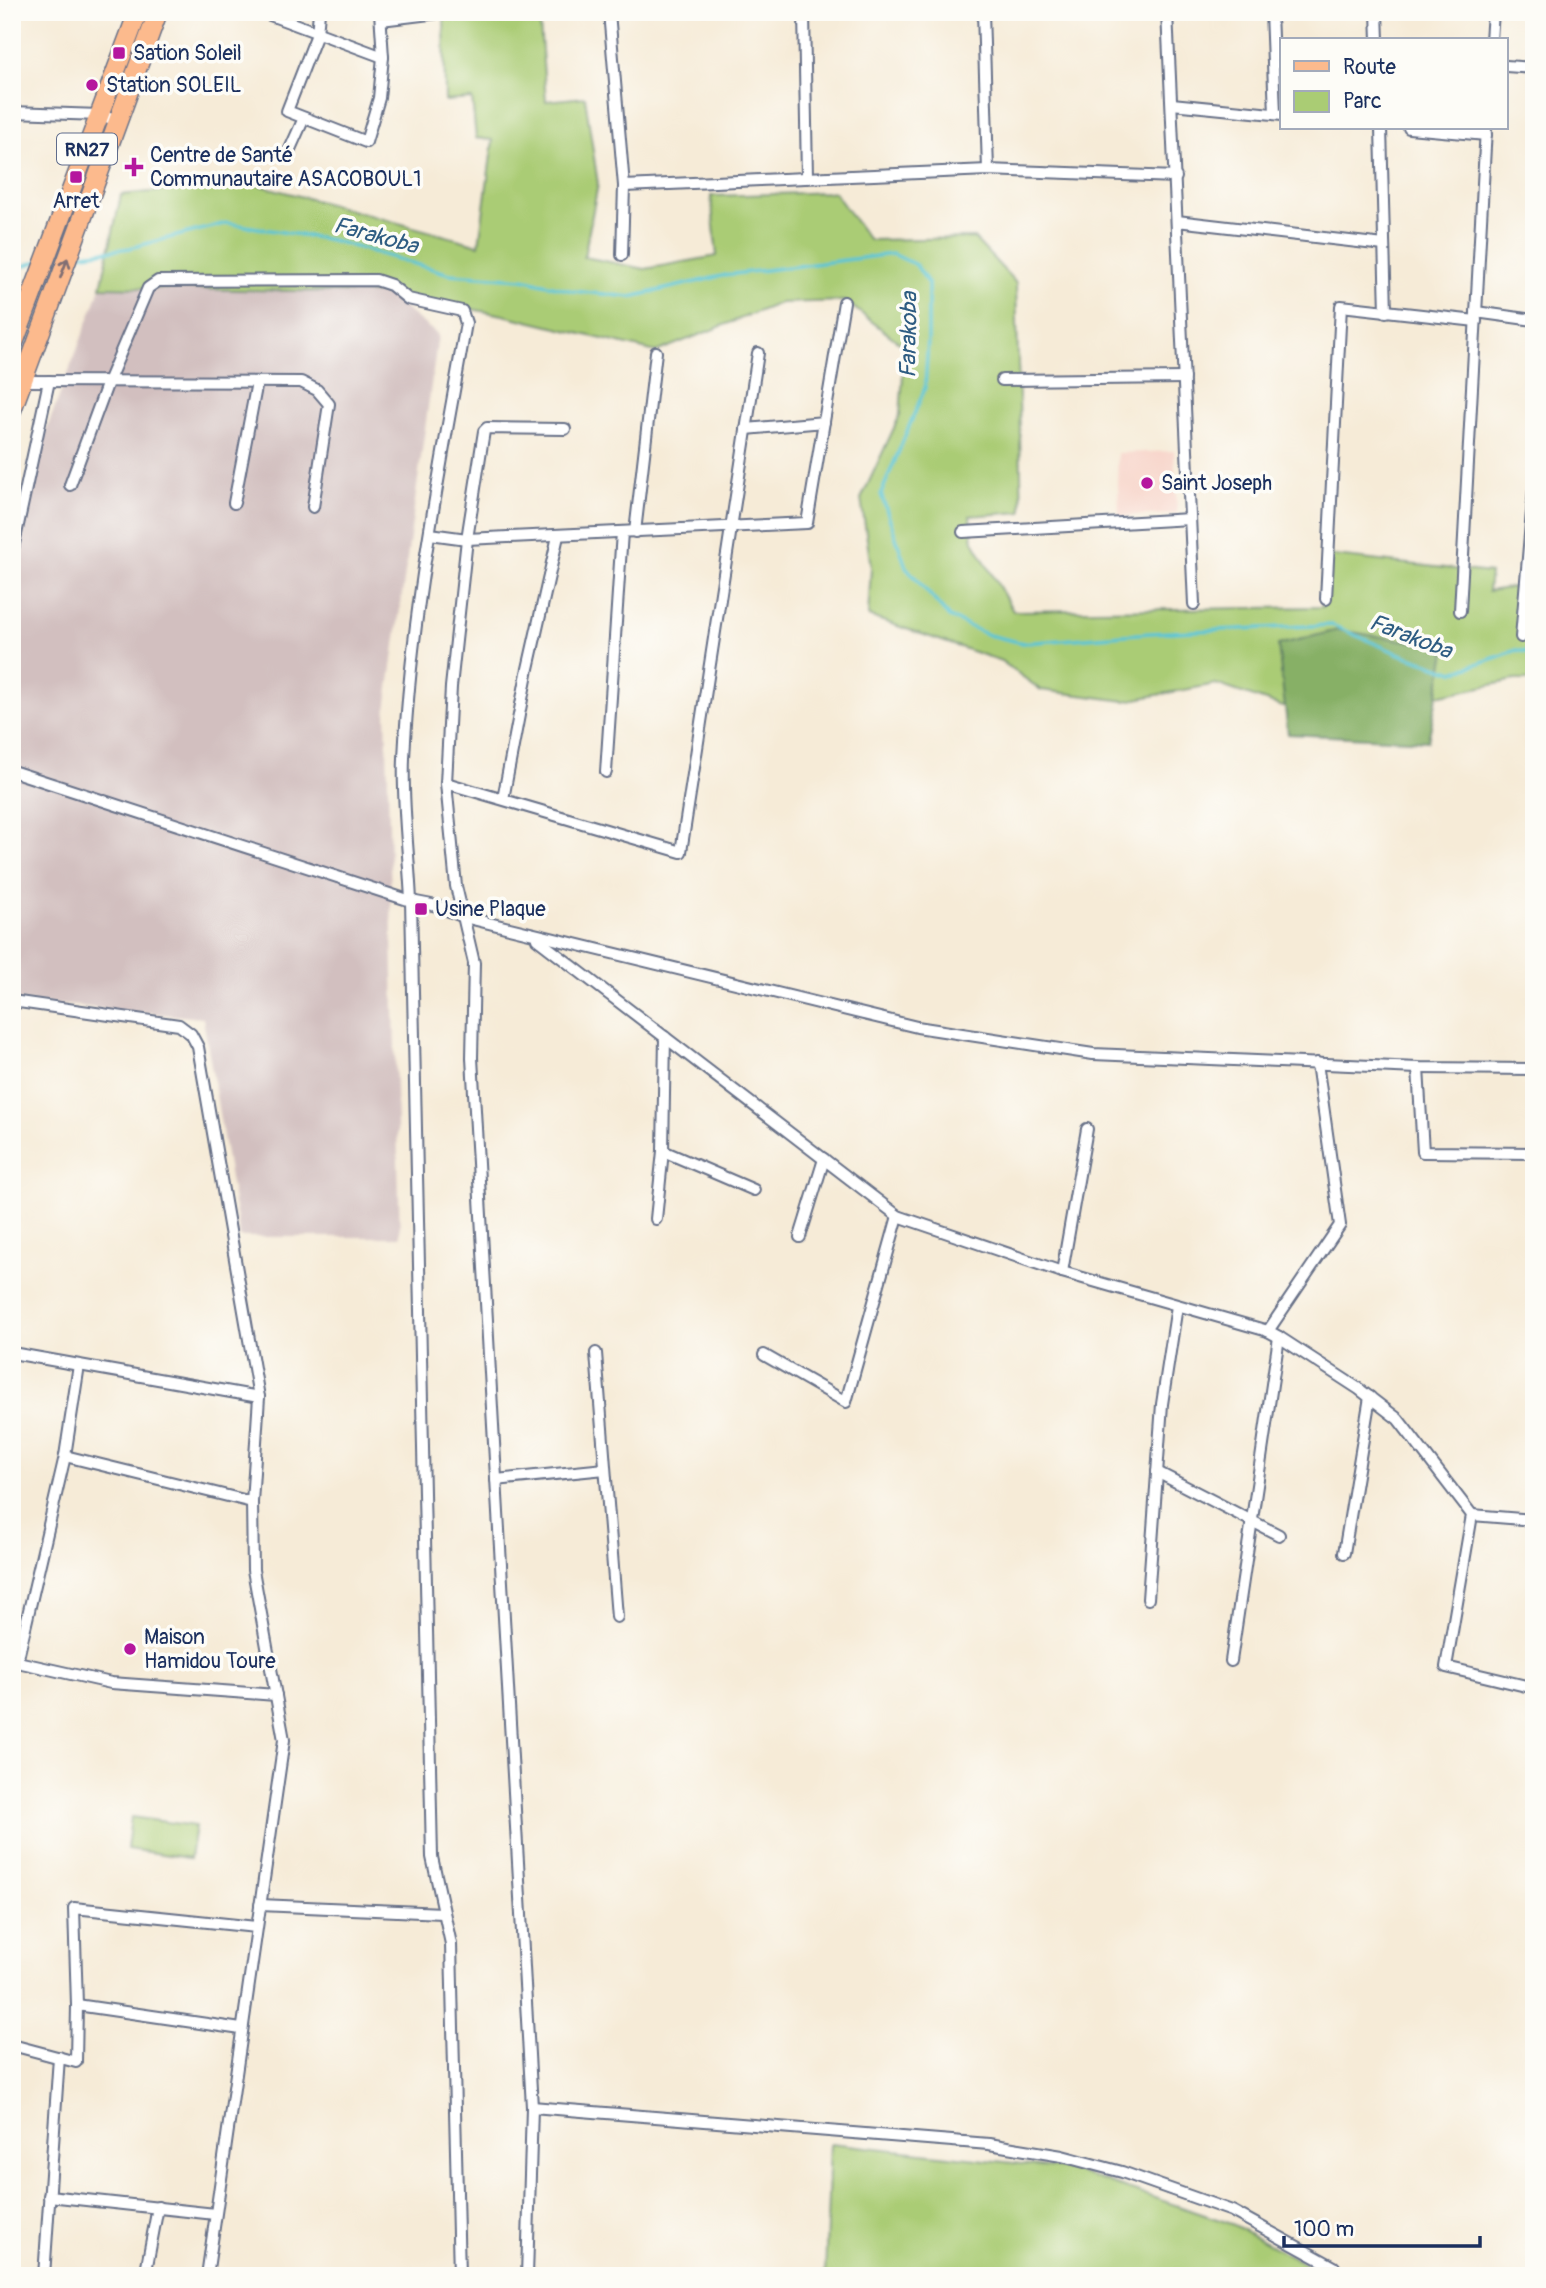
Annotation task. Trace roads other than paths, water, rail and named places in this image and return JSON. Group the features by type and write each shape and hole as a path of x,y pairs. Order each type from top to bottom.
{"main road":[{"name":"RN27","path":"12,348 138,12"},
{"name":"RN27","path":"12,410 158,12"}],"street":[{"path":"262,12 383,57"},
{"path":"318,12 317,34 287,111 366,142 379,98 383,57 380,16 446,12"},
{"path":"609,12 624,186 622,255"},
{"path":"805,12 807,177"},
{"path":"983,12 988,170"},
{"path":"1167,12 1194,604"},
{"path":"1172,104 1278,115 1271,12"},
{"path":"1377,12 1378,38"},
{"path":"1491,38 1493,12"},
{"path":"1508,66 1534,68"},
{"path":"12,112 100,115 118,121"},
{"path":"286,158 304,118"},
{"path":"1381,130 1386,312"},
{"path":"1448,130 1486,132 1460,611"},
{"path":"624,186 988,170 1176,177"},
{"path":"1177,220 1384,245"},
{"path":"70,485 108,382 148,288 158,281 376,280 391,285 408,299 462,311 466,323 430,534 408,701 404,761 411,901 432,1857 451,1944 459,2276"},
{"path":"430,534 467,539 807,523 844,302"},
{"path":"1326,598 1341,306 1386,312 1534,320"},
{"path":"635,532 656,352"},
{"path":"446,783 681,852 758,352"},
{"path":"1002,380 1184,378"},
{"path":"23,381 301,382 317,390 329,404 313,507"},
{"path":"12,553 49,381"},
{"path":"234,503 257,382"},
{"path":"746,429 824,422"},
{"path":"527,2276 532,2107 472,1058 474,963 456,886 446,783 451,687 467,539 485,429 565,429"},
{"path":"1521,637 1532,540 1534,489"},
{"path":"963,532 1190,519"},
{"path":"606,772 622,532"},
{"path":"503,799 527,673 558,536"},
{"path":"12,771 464,917 917,1027 1093,1054 1418,1068 1534,1069"},
{"path":"532,935 898,1216 1062,1272 1268,1331 1370,1397 1398,1419 1472,1515 1446,1667 1534,1688"},
{"path":"12,1001 179,1025 191,1034 198,1047 259,1397 252,1502 253,1570 285,1740 206,2276"},
{"path":"656,1219 663,1151 665,1037"},
{"path":"1268,1331 1340,1225 1317,1063"},
{"path":"1418,1068 1423,1152 1534,1153"},
{"path":"1062,1272 1087,1129"},
{"path":"663,1151 754,1190"},
{"path":"800,1237 824,1159"},
{"path":"764,1355 846,1402 898,1216"},
{"path":"1148,1599 1162,1404 1177,1306"},
{"path":"1231,1661 1279,1337"},
{"path":"12,1353 259,1397"},
{"path":"596,1353 617,1617"},
{"path":"79,1365 65,1456 15,1662 111,1683 276,1695"},
{"path":"1344,1553 1370,1397"},
{"path":"65,1456 252,1502"},
{"path":"496,1480 605,1469"},
{"path":"1157,1472 1279,1535"},
{"path":"1472,1515 1534,1520"},
{"path":"260,1905 443,1913"},
{"path":"12,2045 76,2062 74,1908 256,1927"},
{"path":"77,2004 241,2029"},
{"path":"44,2276 59,2057"},
{"path":"532,2107 989,2144 1062,2156 1122,2172 1232,2211 1334,2267 1339,2276"},
{"path":"49,2196 215,2214"},
{"path":"145,2276 158,2207"}],"waterway":[{"name":"Farakoba","path":"76,255 130,248 227,223 331,240 450,274 523,279 573,291 631,297 726,275 893,254 916,265 928,283 928,340 925,388 881,494 906,567 949,617 988,635 1023,643 1150,633 1332,625 1397,653 1454,672 1517,650 1534,654"},
{"name":"Farakoba","path":"12,270 38,261"}],"place":[{"name":"Sation Soleil","path":"119,53"},
{"name":"Station SOLEIL","path":"92,85"},
{"name":"Centre de Santé Communautaire ASACOBOUL1","path":"134,167"},
{"name":"Arret","path":"76,177"},
{"name":"Saint Joseph","path":"1147,483"},
{"name":"Usine Plaque","path":"421,909"},
{"name":"Maison Hamidou Toure","path":"130,1649"}]}
